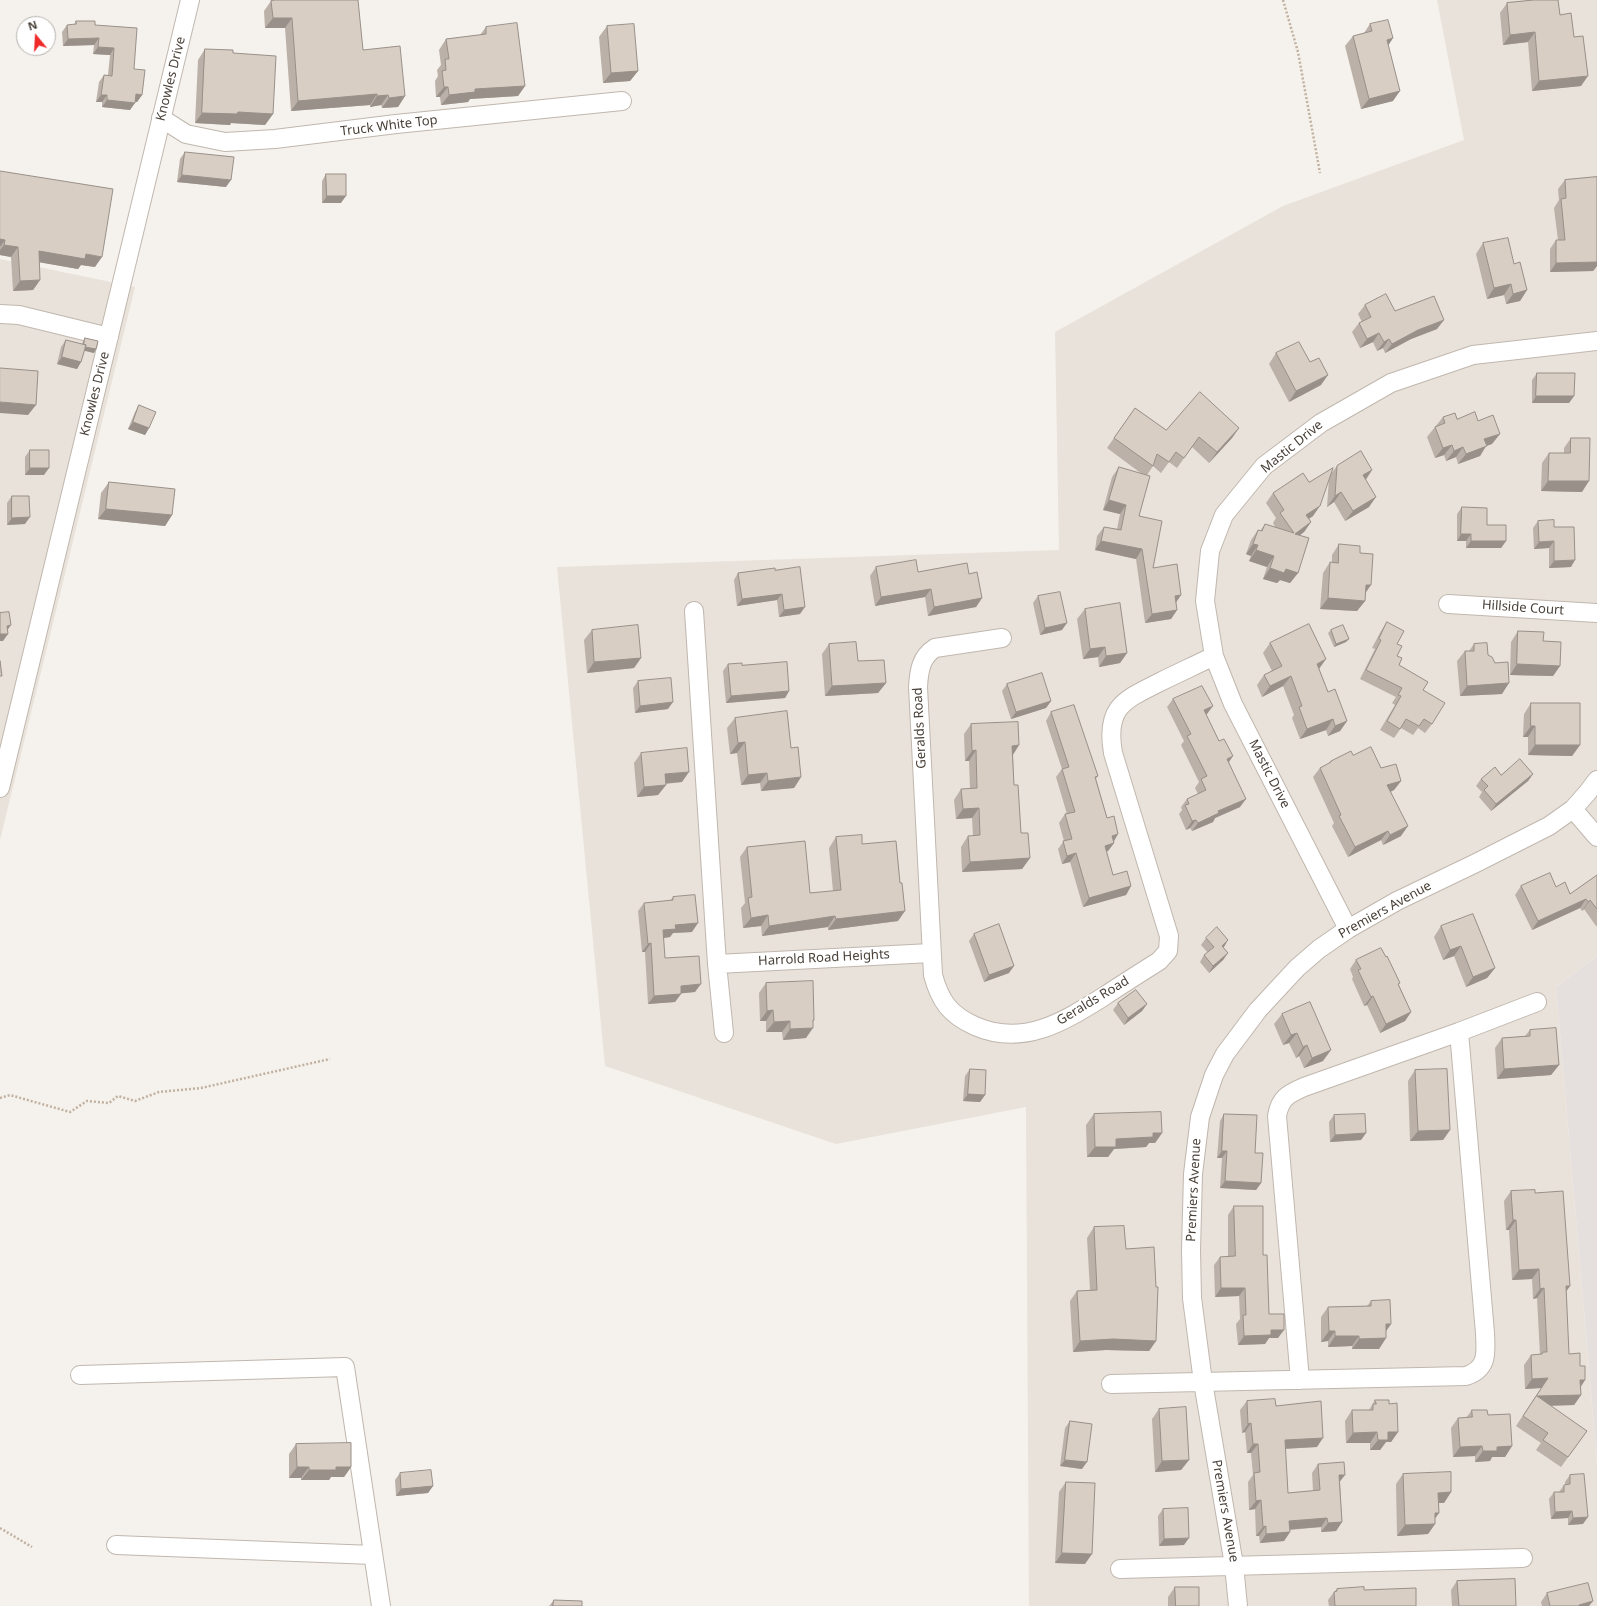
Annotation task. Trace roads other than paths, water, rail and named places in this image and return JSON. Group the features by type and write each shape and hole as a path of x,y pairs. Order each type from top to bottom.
{"street":[{"name":"Knowles Drive","path":"0,788 3,764 109,337 190,0"},
{"name":"Truck White Top","path":"161,118 186,134 225,142 275,139 396,124 622,101"},
{"path":"0,314 19,315 109,337"},
{"name":"Mastic Drive","path":"1348,928 1233,704 1214,656 1205,601 1210,552 1224,515 1264,466 1321,423 1391,383 1473,355 1597,341"},
{"name":"Hillside Court","path":"1448,604 1597,613"},
{"path":"694,611 717,964 724,1033"},
{"name":"Geralds Road","path":"1002,638 935,648 927,653 918,674 918,687 933,975 937,989 952,1013 964,1021 981,1028 1003,1034 1034,1032 1047,1028 1075,1015 1159,961 1168,951 1169,936 1113,753 1110,732 1111,724 1114,715 1131,696 1214,656"},
{"name":"Premiers Avenue","path":"1238,1606 1234,1565 1203,1382 1192,1298 1192,1174 1200,1117 1214,1075 1225,1054 1258,1010 1297,968 1319,949 1348,928 1549,826 1573,809 1597,780"},
{"path":"1573,809 1597,837"},
{"name":"Harrold Road Heights","path":"717,964 932,953"},
{"path":"1300,1380 1277,1116 1278,1107 1284,1099 1293,1092 1304,1087 1459,1032 1537,1002"},
{"path":"1111,1384 1466,1376 1481,1368 1486,1349 1485,1333 1459,1032"},
{"path":"80,1375 345,1366 381,1606"},
{"path":"116,1545 373,1555"},
{"path":"1120,1569 1523,1558"}]}
